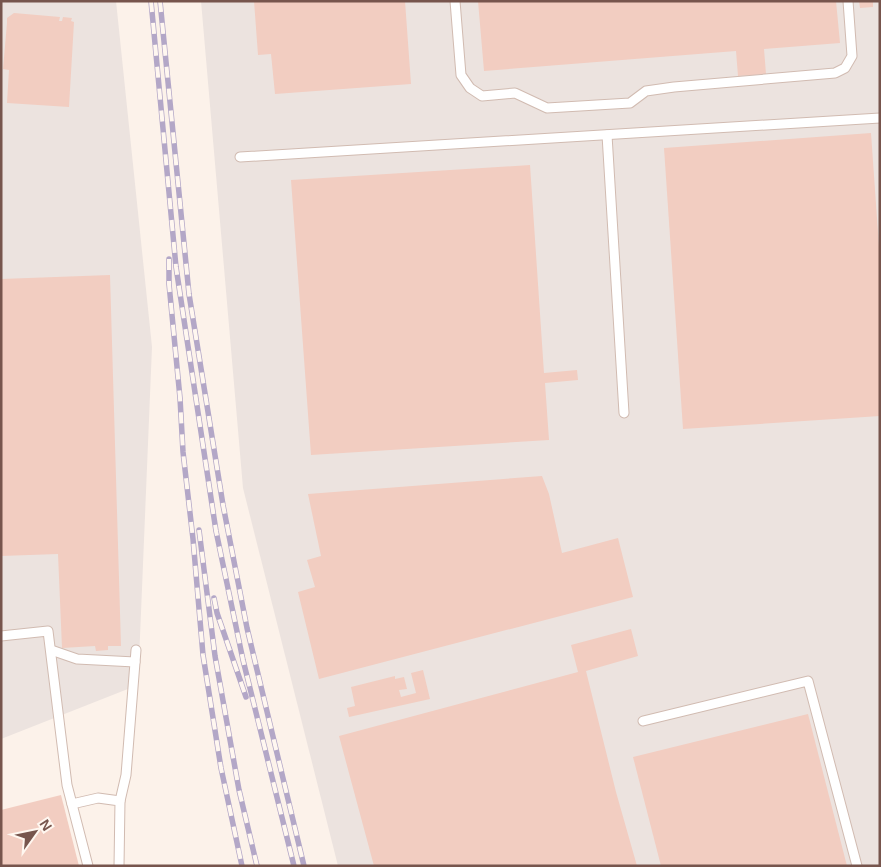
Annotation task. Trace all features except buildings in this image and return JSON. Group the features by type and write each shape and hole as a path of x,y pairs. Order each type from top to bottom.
{"lane":[{"path":"455,1 461,75 470,88 482,96 515,93 546,108 630,103 646,91 835,72 845,68 852,56 848,1"},
{"path":"240,157 880,118"},
{"path":"607,135 624,413"},
{"path":"1,636 48,630 67,785 88,866"},
{"path":"51,650 77,659 135,662"},
{"path":"119,866 120,801 126,775 136,650"},
{"path":"643,721 808,681 857,866"},
{"path":"72,804 98,798 120,801"}],"shaded area":[{"path":"1,1 116,1 152,347 138,685 1,739"},
{"path":"201,1 880,1 880,866 338,866 243,488"}],"railway":[{"path":"151,1 176,267 216,531 243,660 294,866"},
{"path":"160,1 189,294 223,505 247,628 304,866"},
{"path":"169,259 169,284 183,452 203,655 221,768 242,866"},
{"path":"199,530 215,656 239,790 257,866"},
{"path":"214,598 217,613 246,697"}]}
